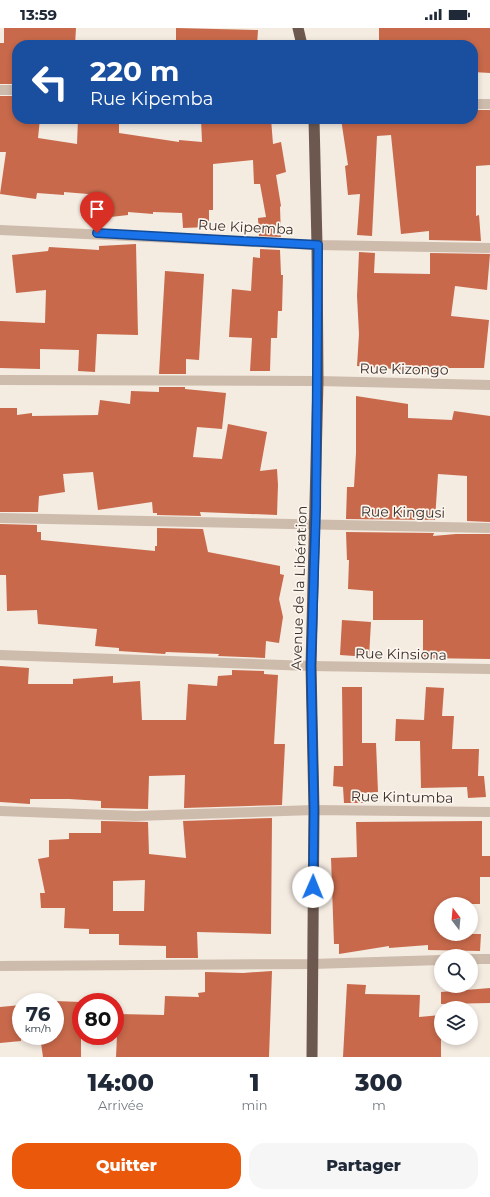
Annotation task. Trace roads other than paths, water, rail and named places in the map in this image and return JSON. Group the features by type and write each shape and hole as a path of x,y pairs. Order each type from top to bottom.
{"highway":[{"path":"298,28 301,40"},
{"name":"Avenue de la Libération","path":"312,1057 314,810 311,666 316,524 318,381 318,245 314,124"}],"street":[{"path":"0,90 12,90"},
{"path":"478,104 490,104"},
{"name":"Rue Kipemba","path":"0,230 318,245 490,248"},
{"name":"Rue Kizongo","path":"0,380 318,381 490,386"},
{"name":"Rue Kingusi","path":"0,518 490,528"},
{"name":"Rue Kinsiona","path":"0,655 311,666 490,669"},
{"name":"Rue Kintumba","path":"0,811 136,816 314,810 490,812"},
{"path":"478,959 490,959"},
{"path":"0,966 312,964 434,960"}]}
